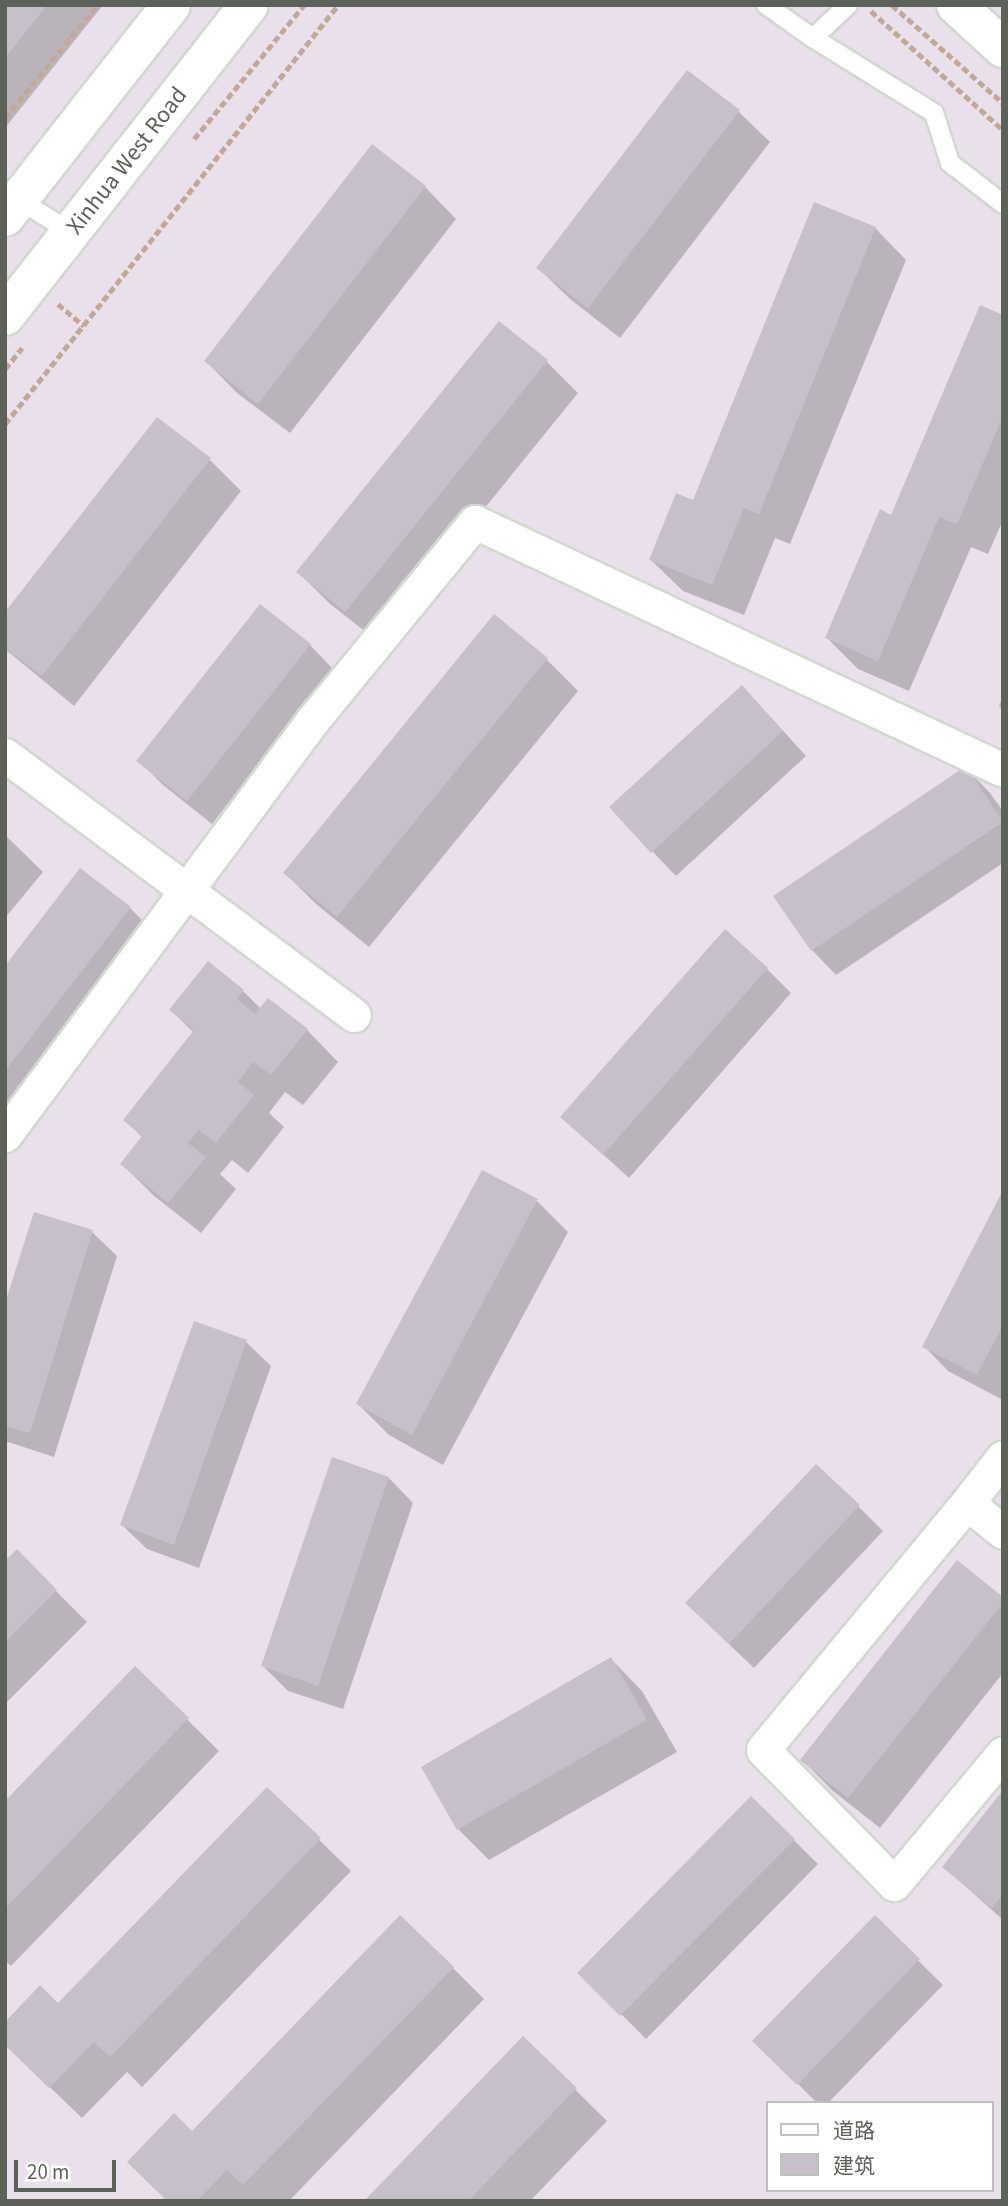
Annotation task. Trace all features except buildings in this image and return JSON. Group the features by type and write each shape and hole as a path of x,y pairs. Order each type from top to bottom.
{"main road":[{"path":"10,203 171,5"},
{"name":"Xinhua West Road","path":"5,316 249,5"},
{"path":"956,5 1003,48"}],"street":[{"path":"5,1135 312,721 475,522 1003,770"},
{"path":"5,755 354,1016"},
{"path":"1003,1457 763,1750 894,1884 1003,1753"},
{"path":"967,1503 1003,1532"}],"lane":[{"path":"766,5 813,38 934,113 950,163 1003,204"},
{"path":"783,5 813,38"},
{"path":"813,38 848,5"},
{"path":"10,203 71,232"}],"path":[{"path":"5,117 97,5"},
{"path":"5,424 338,5"},
{"path":"866,5 1003,130"},
{"path":"892,5 1003,103"}]}
